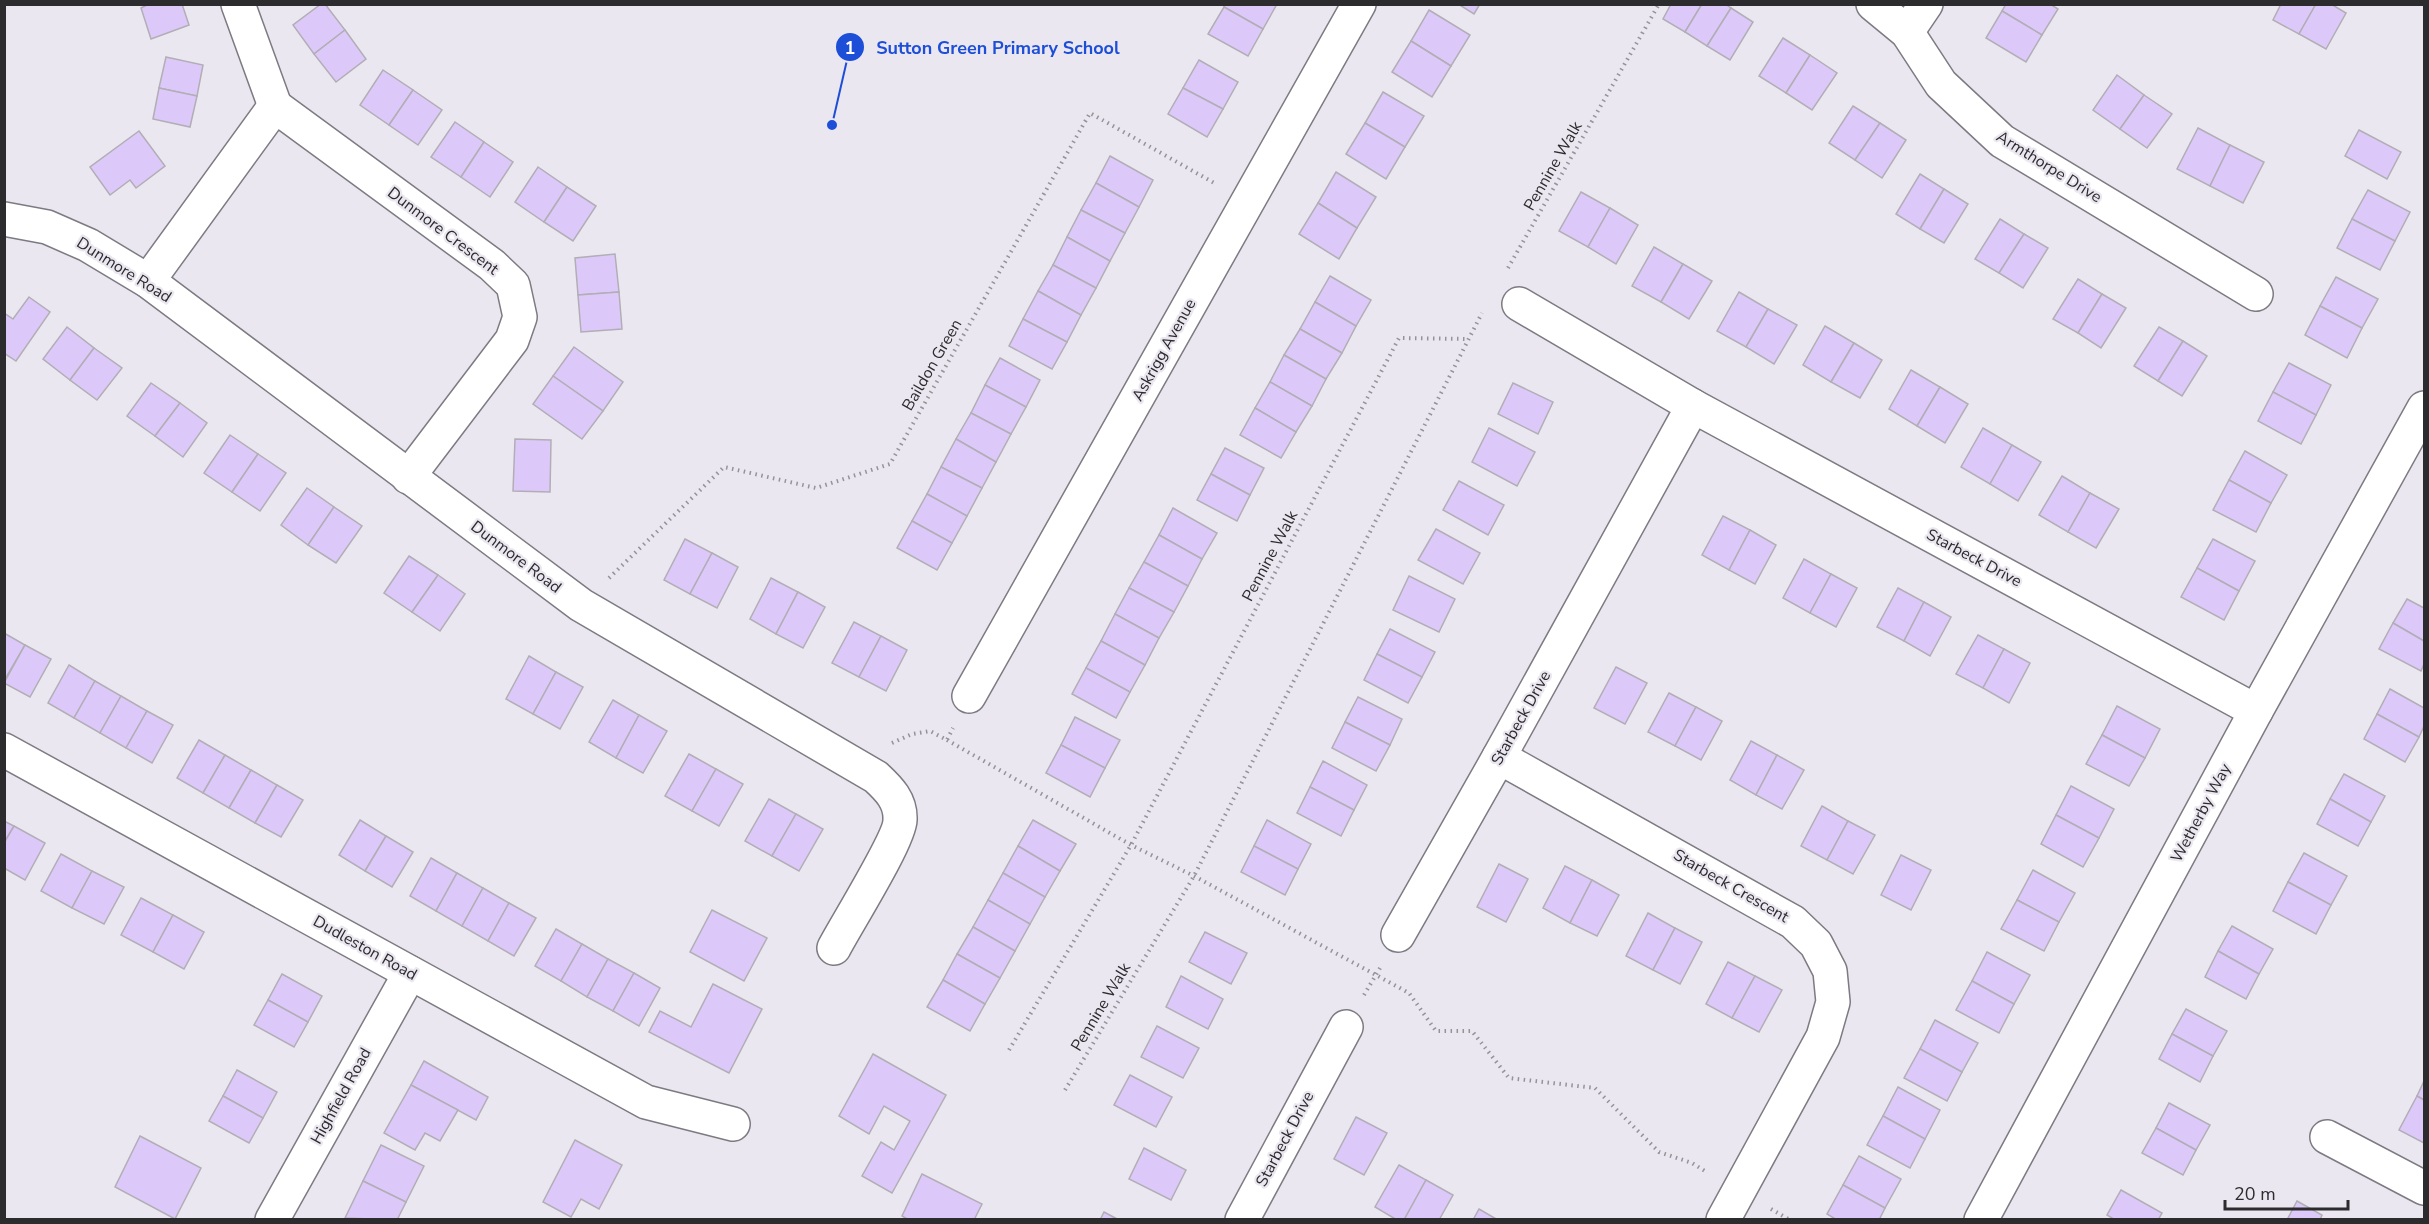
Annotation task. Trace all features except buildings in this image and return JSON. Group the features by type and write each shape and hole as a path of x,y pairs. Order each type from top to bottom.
{"street":[{"path":"148,281 275,106 238,4"},
{"name":"Askrigg Avenue","path":"969,696 1359,4"},
{"name":"Armthorpe Drive","path":"1872,4 1907,32 1941,84 2002,141 2256,294"},
{"path":"1907,32 1926,4"},
{"name":"Dunmore Crescent","path":"275,106 492,265 513,285 520,317 512,340 408,477"},
{"name":"Dunmore Road","path":"4,219 47,227 88,245 148,281 581,605 876,777 894,794 900,820 894,840 834,948"},
{"name":"Starbeck Drive","path":"1519,304 1693,406 2256,711"},
{"name":"Starbeck Drive","path":"1398,935 1693,406"},
{"name":"Wetherby Way","path":"1981,1220 2256,711 2424,408"},
{"name":"Dudleston Road","path":"4,750 646,1102 733,1124"},
{"name":"Starbeck Crescent","path":"1499,757 1793,921 1816,944 1830,971 1833,1002 1823,1036 1723,1220"},
{"name":"Highfield Road","path":"272,1220 410,973"},
{"name":"Starbeck Drive","path":"1248,1217 1346,1027"},
{"path":"2327,1137 2423,1187"}],"path":[{"name":"Pennine Walk","path":"1507,270 1659,4"},
{"name":"Baildon Green","path":"581,605 724,467 816,488 890,464 1090,113 1247,202"},
{"name":"Pennine Walk","path":"1065,1090 1194,876 1483,311"},
{"name":"Pennine Walk","path":"1009,1050 1131,845 1399,338 1467,339"},
{"path":"947,740 969,696"},
{"path":"850,761 930,730 1131,845 1194,876 1409,993 1436,1030 1472,1031 1509,1078 1595,1088 1659,1152 1692,1163 1739,1191"},
{"path":"1346,1027 1398,935"}],"place":[{"name":"Sutton Green Primary School","path":"832,125"}]}
